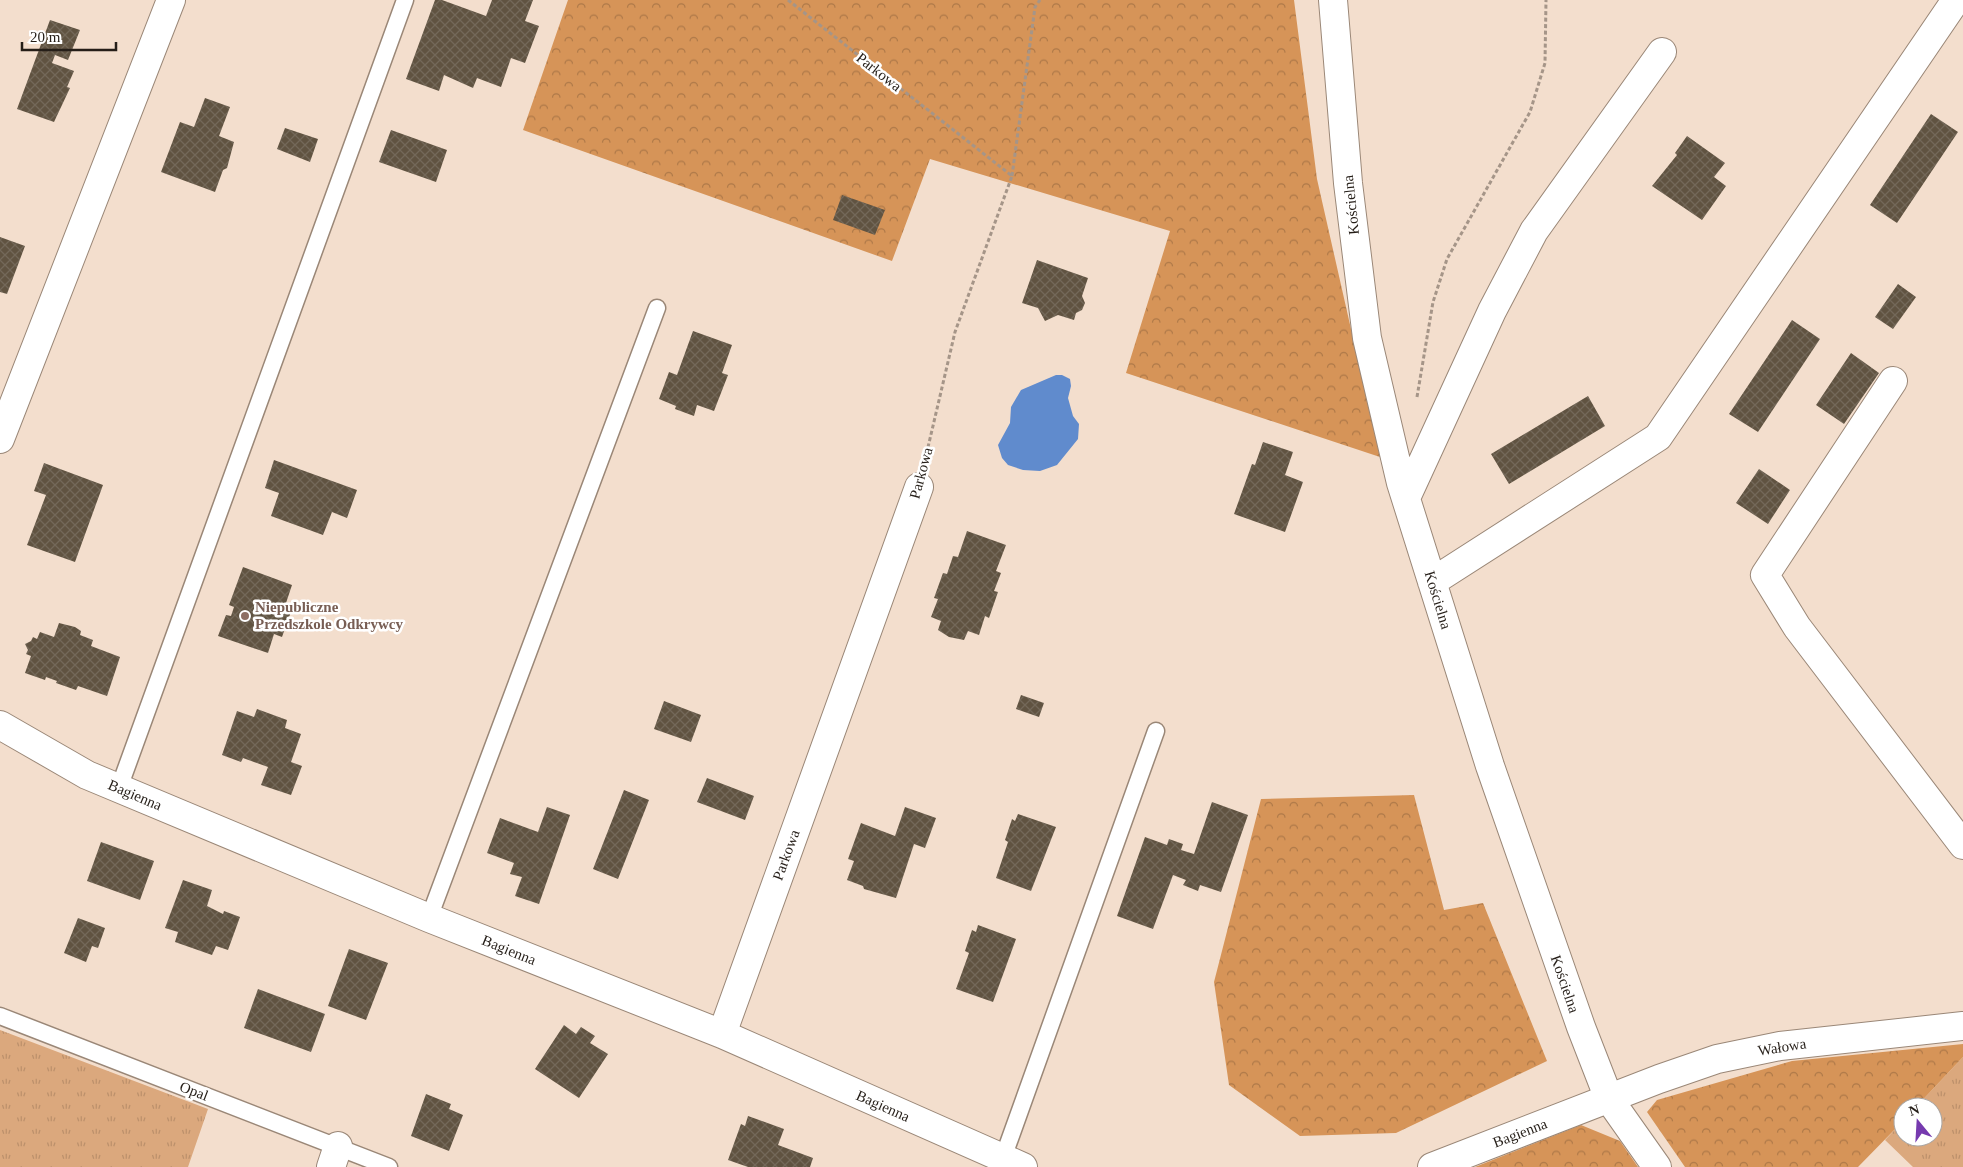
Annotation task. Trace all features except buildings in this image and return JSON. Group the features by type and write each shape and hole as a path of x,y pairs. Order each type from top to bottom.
{"street":[{"path":"0,439 170,0"},
{"name":"Kościelna","path":"1333,0 1348,183 1367,338 1406,498 1490,766 1581,1027 1609,1099 1657,1167"},
{"path":"1432,582 1658,437 1956,0"},
{"path":"1406,498 1492,311 1534,231 1662,52"},
{"path":"1893,381 1765,575 1797,626 1961,835"},
{"name":"Parkowa","path":"722,1034 919,487"},
{"name":"Bagienna","path":"0,725 87,775 429,918 722,1034 1013,1162"},
{"name":"Wałowa","path":"1609,1099 1717,1060 1780,1046 1963,1026"},
{"name":"Bagienna","path":"1432,1167 1609,1099"}],"lane":[{"path":"119,788 405,0"},
{"path":"429,918 657,308"},
{"path":"1013,1162 1156,731"},
{"name":"Opal","path":"0,1016 334,1157 389,1167"}],"path":[{"name":"Parkowa","path":"788,0 1012,176 955,332 919,487"},
{"path":"1012,176 1035,7 1040,0"},
{"path":"1416,405 1433,302 1447,260 1530,112 1546,63 1546,0"}],"green space":[{"path":"568,0 1294,0 1317,179 1380,457 1126,373 1170,231 930,159 892,261 523,130"},
{"path":"1414,795 1444,910 1483,903 1547,1061 1396,1133 1300,1136 1229,1085 1214,982 1261,799"},
{"path":"0,1030 208,1109 188,1167 0,1167"},
{"path":"1963,1044 1963,1057 1925,1097 1893,1097 1893,1131 1858,1167 1685,1167 1647,1112 1657,1100 1792,1061"},
{"path":"1963,1057 1963,1167 1913,1167 1885,1140 1893,1132 1893,1147 1943,1147 1943,1097 1925,1097"},
{"path":"1581,1125 1620,1141 1638,1167 1475,1167"}],"water":[{"path":"1056,375 1062,375 1070,379 1071,386 1068,398 1073,416 1079,424 1078,439 1057,465 1040,471 1023,470 1008,465 1002,458 998,445 1010,423 1011,407 1021,390"}],"place":[{"name":"Niepubliczne Przedszkole Odkrywcy","path":"245,616"}]}
